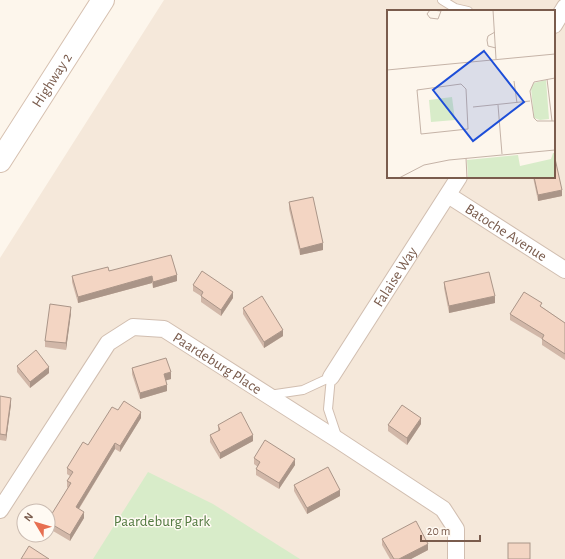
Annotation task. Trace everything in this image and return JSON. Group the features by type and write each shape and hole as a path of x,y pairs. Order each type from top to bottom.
{"main road":[{"name":"Highway 2","path":"0,161 102,0"}],"street":[{"path":"555,23 565,7"},
{"name":"Falaise Way","path":"331,377 458,178"},
{"name":"Batoche Avenue","path":"448,195 565,270"},
{"name":"Paardeburg Place","path":"0,510 108,343 134,327 164,329 443,509 456,530 456,559"}],"lane":[{"path":"442,0 455,8 464,10"},
{"path":"267,395 303,390 331,377"},
{"path":"331,377 328,408 338,440"}],"shaded area":[{"path":"164,0 565,0 565,559 0,559 0,258"}],"green space":[{"name":"Paardeburg Park","path":"148,472 213,504 300,559 93,559"}],"building":[{"path":"555,158 562,190 538,195 534,178 555,178"},
{"path":"313,197 323,243 300,249 289,202"},
{"path":"171,255 177,275 153,282 152,276 78,297 72,276 108,267 109,271"},
{"path":"202,271 233,292 221,310 201,296 203,292 193,285"},
{"path":"489,272 495,296 449,306 444,282"},
{"path":"524,292 542,303 540,306 565,323 565,354 542,339 544,335 510,314"},
{"path":"262,296 283,330 264,342 243,308"},
{"path":"50,304 71,307 66,343 45,341"},
{"path":"36,350 49,367 30,382 17,366"},
{"path":"166,358 171,372 164,374 167,385 140,393 132,368"},
{"path":"0,396 11,398 6,435 0,434"},
{"path":"124,401 141,412 120,446 115,443 76,507 84,512 70,535 56,527 56,507 71,483 67,481 73,472 67,468 83,442 88,445 112,407 118,410"},
{"path":"402,405 421,418 407,438 388,425"},
{"path":"241,412 253,435 220,453 210,435 220,430 218,425"},
{"path":"265,440 295,459 279,483 256,469 260,462 254,458"},
{"path":"328,467 340,490 307,508 294,485"},
{"path":"416,521 428,544 399,559 394,559 382,539"},
{"path":"508,543 530,543 530,559 508,559"},
{"path":"29,546 49,559 21,559"}]}
